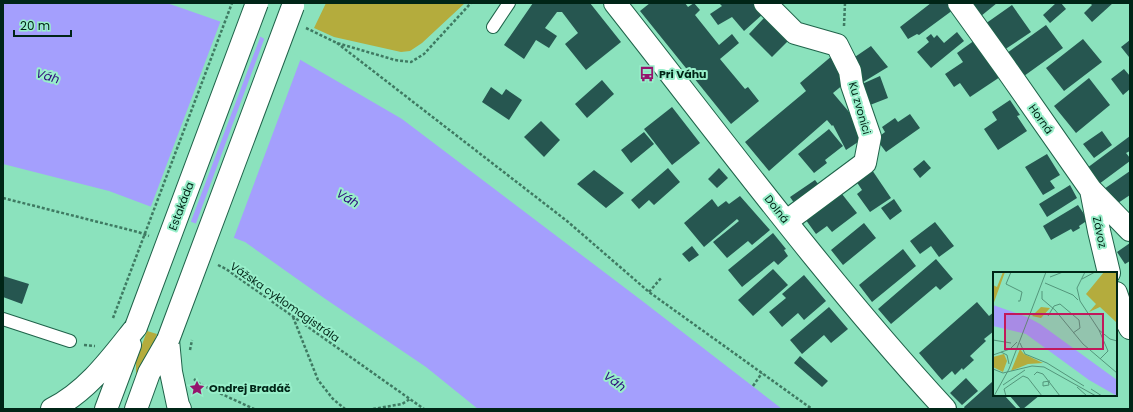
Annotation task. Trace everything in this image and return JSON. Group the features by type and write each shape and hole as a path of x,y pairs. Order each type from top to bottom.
{"main road":[{"name":"Estakáda","path":"106,409 257,3"},
{"name":"Dolná","path":"615,3 787,221 897,356 945,409"},
{"name":"Ku zvonici","path":"764,3 795,33 836,45 850,71 852,85 870,137 865,163 787,221"},
{"name":"Horná","path":"958,3 1005,67 1091,190 1130,230"},
{"path":"136,409 149,373 168,340 294,4"},
{"name":"Závoz","path":"1091,190 1109,272"},
{"path":"1117,296 1130,328"},
{"path":"52,409 77,393 106,365 136,327"},
{"path":"168,340 171,372 180,409"}],"lane":[{"path":"493,27 509,3"},
{"path":"3,319 70,341"}],"path":[{"path":"113,318 232,3"},
{"path":"471,3 424,54 411,62 395,60 337,43 567,221 649,292 812,409"},
{"path":"3,198 138,232 151,237"},
{"name":"Vážska cyklomagistrála","path":"212,262 226,269 424,409"},
{"path":"649,292 662,277"},
{"path":"293,316 318,380 333,399 345,409"},
{"path":"753,386 762,373"},
{"path":"190,375 200,384 254,409"},
{"path":"373,409 402,404 410,399"}],"shaded area":[{"path":"326,3 465,3 422,43 410,51 401,52 334,37 314,28"},
{"path":"147,331 157,334 142,375 136,376 136,361"}],"water":[{"name":"Váh","path":"3,3 167,3 256,34 402,119 782,409 478,409 426,367 245,242 109,191 3,164"}],"pier":[{"path":"221,20 261,35 190,224 150,209"},
{"path":"265,37 301,58 233,240 195,226"}],"building":[{"path":"533,3 590,3 621,42 586,70 565,44 578,33 562,12 557,12 545,28 557,36 549,48 536,40 524,59 504,45"},
{"path":"650,3 685,3 688,7 694,3 700,10 695,15 719,45 732,34 739,43 720,59 745,89 748,87 759,101 731,124 640,11"},
{"path":"719,3 753,3 763,14 744,31 732,17 718,25 710,14 722,6"},
{"path":"931,3 948,3 953,10 919,35 917,34 908,39 900,27"},
{"path":"970,3 997,3 981,16"},
{"path":"1056,3 1061,3 1066,9 1050,23 1043,15"},
{"path":"1090,3 1113,3 1092,22 1084,13 1092,5"},
{"path":"1012,5 1031,32 1004,50 985,24"},
{"path":"766,16 789,40 772,57 749,34"},
{"path":"1046,25 1063,48 1024,76 1007,53"},
{"path":"957,32 964,41 931,68 917,52 929,42 926,38 931,34 934,38 937,35 944,43"},
{"path":"1083,39 1102,62 1064,91 1046,68"},
{"path":"975,40 1003,75 970,97 960,83 954,87 945,74 963,62 957,53"},
{"path":"1130,40 1130,56 1129,57 1121,47"},
{"path":"871,46 888,67 860,84 849,61"},
{"path":"833,55 847,71 839,78 844,84 833,93 849,112 854,108 867,136 846,150 833,125 832,126 827,120 769,171 745,142 806,91 800,83"},
{"path":"1124,69 1130,76 1130,89 1123,95 1111,79"},
{"path":"880,76 888,98 870,105 862,84"},
{"path":"1089,78 1110,105 1076,133 1054,106"},
{"path":"602,80 614,94 587,118 575,104"},
{"path":"491,87 502,95 506,89 522,100 509,120 482,102"},
{"path":"1010,100 1020,115 1017,116 1027,131 998,150 984,129 997,120 992,112"},
{"path":"672,107 700,143 672,165 644,129"},
{"path":"910,114 920,128 886,152 876,139 885,132 882,127 895,118 898,122"},
{"path":"541,121 560,140 544,157 524,137"},
{"path":"829,129 843,146 825,160 827,163 814,173 798,154"},
{"path":"1102,131 1112,145 1094,158 1083,144"},
{"path":"644,132 654,144 631,163 621,150"},
{"path":"1130,136 1130,151 1126,153 1130,158 1130,161 1099,184 1087,168"},
{"path":"1047,154 1060,175 1050,181 1055,188 1043,195 1025,167"},
{"path":"924,160 931,168 920,178 913,169"},
{"path":"668,168 680,182 654,205 649,200 639,209 631,200"},
{"path":"719,168 728,178 717,188 708,179"},
{"path":"594,170 624,193 606,208 577,184"},
{"path":"872,170 891,198 870,212 857,194 862,190 856,181"},
{"path":"1130,171 1130,195 1115,205 1104,189"},
{"path":"815,180 822,189 797,207 790,197"},
{"path":"1070,185 1077,198 1047,217 1039,204"},
{"path":"838,189 857,213 832,232 827,226 816,234 803,216"},
{"path":"740,196 770,230 752,245 748,241 727,258 713,242 739,221 737,219 704,247 684,223 712,199 718,207 726,201 729,204"},
{"path":"894,199 902,211 890,220 881,208"},
{"path":"1078,205 1088,220 1079,226 1080,228 1073,232 1071,229 1051,240 1043,226"},
{"path":"935,222 954,246 939,257 931,246 920,254 910,241"},
{"path":"864,223 876,238 843,265 831,250"},
{"path":"773,233 786,249 784,250 788,256 778,265 774,261 742,287 728,270"},
{"path":"1130,243 1130,261 1125,264 1117,252"},
{"path":"692,246 699,255 689,262 682,254"},
{"path":"903,249 916,266 872,302 859,285"},
{"path":"936,259 953,279 940,290 936,286 891,324 878,309"},
{"path":"773,269 788,285 753,316 738,300"},
{"path":"804,275 826,301 804,320 798,313 782,327 769,312 786,298 782,294"},
{"path":"3,276 29,284 22,304 3,297"},
{"path":"977,302 989,316 993,313 993,332 984,339 986,341 970,356 974,360 955,375 952,371 942,380 919,353"},
{"path":"829,307 848,329 831,343 824,335 802,354 790,340"},
{"path":"800,356 828,381 822,387 794,363"},
{"path":"966,378 978,391 962,405 950,393"},
{"path":"992,382 993,396 1005,396 1017,409 965,409 964,407"},
{"path":"1010,396 1039,396 1023,409 1021,409"}],"place":[{"name":"Pri Váhu","path":"647,74"},
{"name":"Ondrej Bradáč","path":"197,388"}]}
